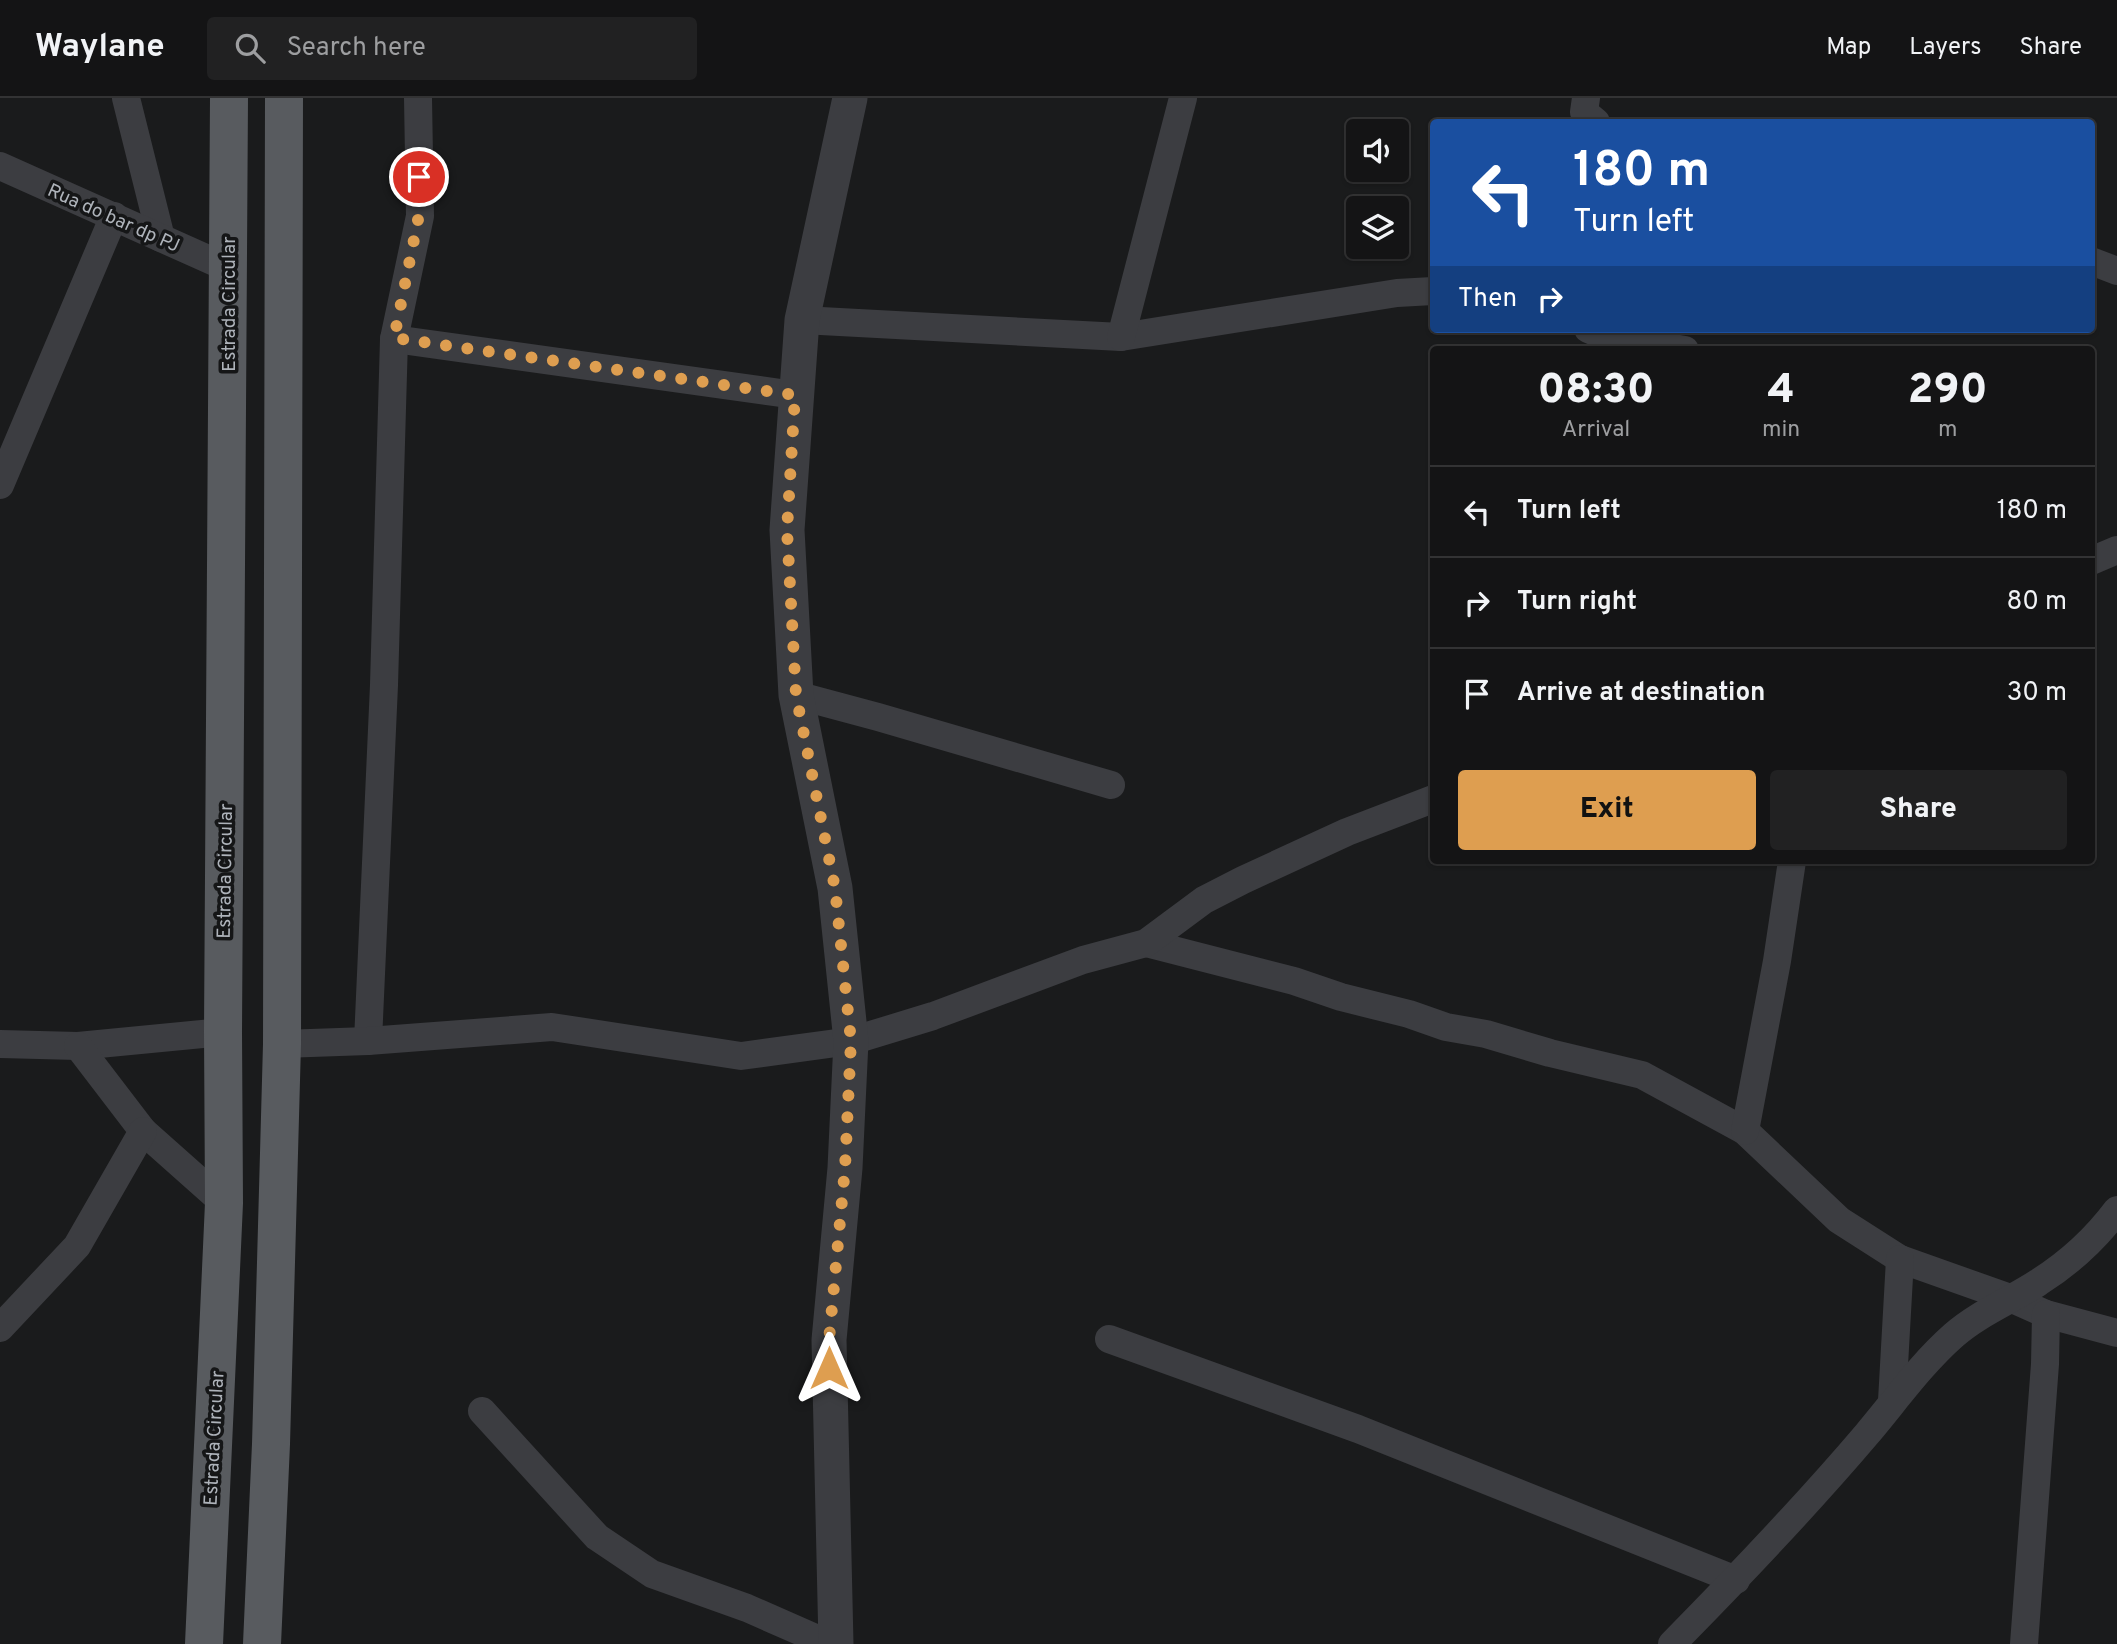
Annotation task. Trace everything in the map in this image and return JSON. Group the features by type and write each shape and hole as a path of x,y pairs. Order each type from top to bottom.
{"main road":[{"name":"Estrada Circular","path":"200,1634 224,1203 229,98"},
{"path":"262,1644 271,1444 282,1044 284,98"}],"street":[{"path":"126,98 161,238"},
{"path":"368,1041 384,685 394,338 419,215 418,98"},
{"path":"835,1644 829,1340 845,1168 851,1041 835,888 796,695 787,530 802,320 849,98"},
{"path":"1121,337 1183,98"},
{"name":"Rua do bar dp PJ","path":"0,166 228,268"},
{"path":"0,485 114,216"},
{"path":"2095,263 2117,271"},
{"path":"802,320 1121,337 1397,293 1430,291"},
{"path":"1597,333 1662,346"},
{"path":"394,338 795,395"},
{"path":"2095,559 2117,550"},
{"path":"796,695 1111,785"},
{"path":"282,1044 368,1041 552,1027 741,1056 851,1041 933,1016 1083,960 1146,943 1204,900 1243,880 1334,838 1430,800"},
{"path":"1745,1131 1777,961 1792,864"},
{"path":"1146,943 1294,981 1341,998 1409,1014 1446,1027 1486,1034 1550,1053 1642,1075 1745,1131 1839,1220 1900,1259 2010,1298 2046,1314 2117,1333"},
{"path":"0,1044 78,1046 223,1031"},
{"path":"78,1046 144,1131 224,1203"},
{"path":"0,1328 77,1246 144,1131"},
{"path":"1672,1644 1736,1580 1867,1433 1892,1401 1955,1334 2039,1282 2070,1259 2106,1225 2117,1210"},
{"path":"1892,1401 1900,1259"},
{"path":"2024,1644 2045,1364 2046,1314"},
{"path":"1109,1339 1358,1429 1736,1580"},
{"path":"482,1411 597,1537 652,1574 747,1608 829,1644"}],"route":[{"path":"419,177 419,215 394,338 795,395 787,530 796,695 835,888 851,1041 845,1168 829,1340 829,1368"}]}
